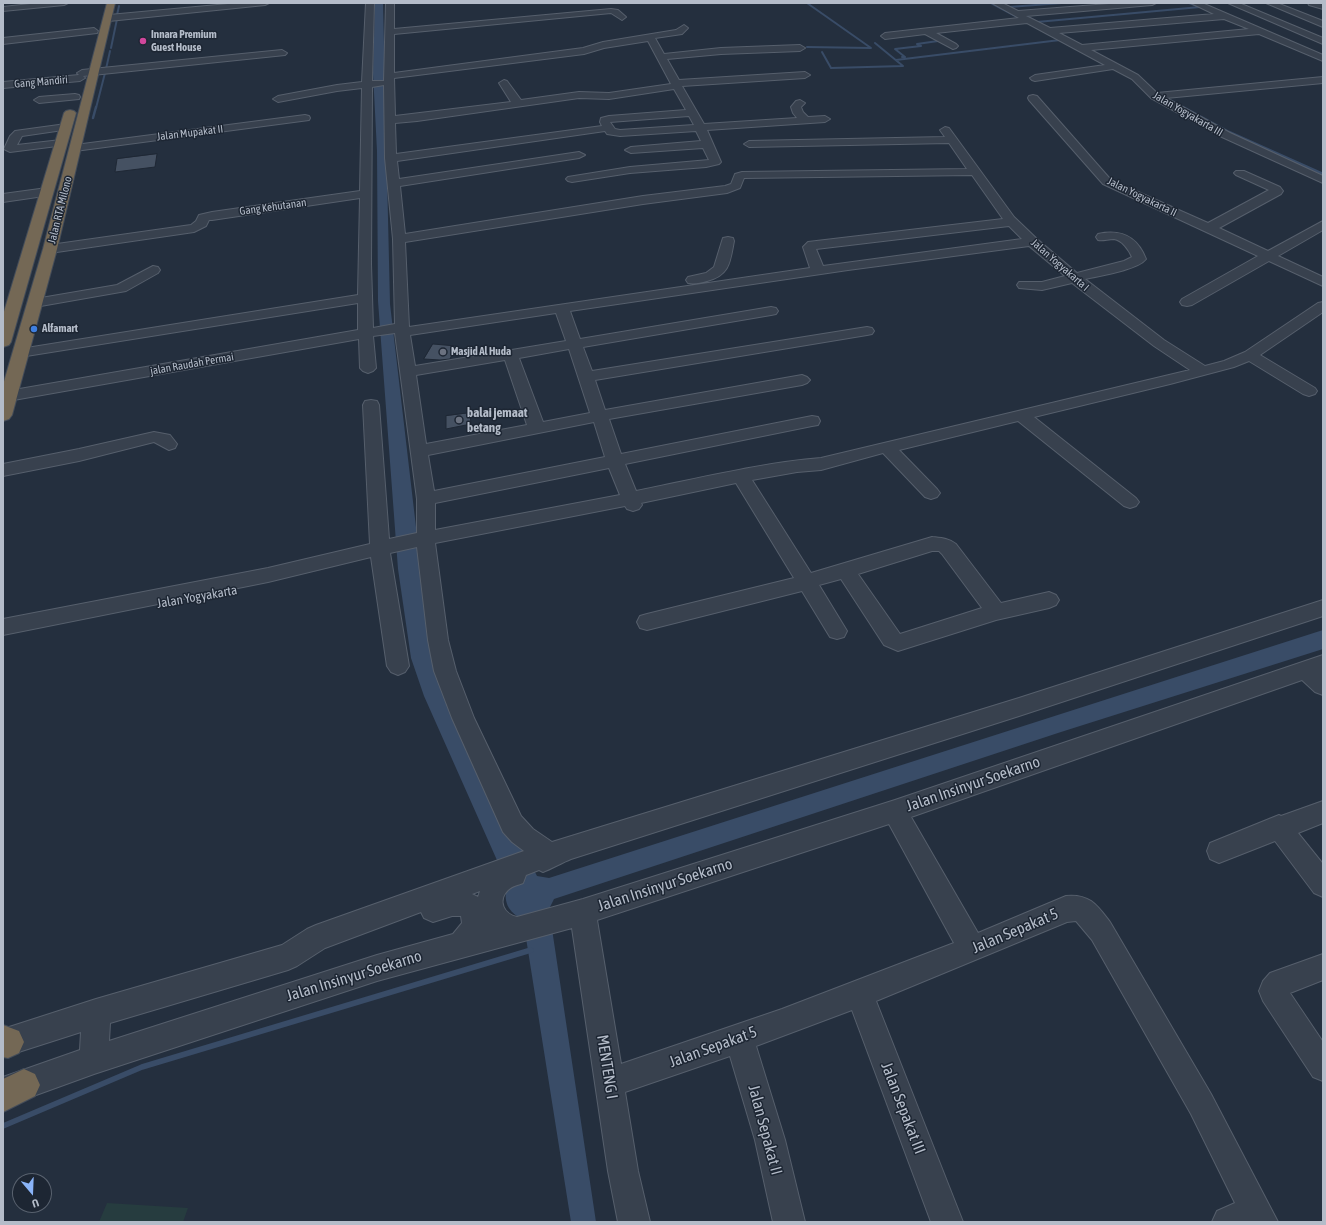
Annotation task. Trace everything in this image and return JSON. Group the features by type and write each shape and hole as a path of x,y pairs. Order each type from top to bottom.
{"highway":[{"name":"Jalan RTA Milono","path":"3,415 20,353 36,303 75,148 94,31 110,7"},
{"name":"Jalan RTA Milono","path":"3,342 75,97 86,74 110,7"},
{"path":"51,178 68,176"}],"street":[{"path":"3,9 64,3"},
{"path":"110,7 265,3"},
{"path":"370,3 372,25 379,47 380,81 390,120 391,158 399,239 399,329 408,372 426,499 419,544 442,658 463,718 512,824 518,833 526,840 537,861"},
{"path":"368,368 370,332 364,298 365,194 368,124 380,81 379,47 389,27 390,3"},
{"path":"996,3 1001,3"},
{"name":"Jalan Yogyakarta III","path":"996,3 1140,80 1155,96 1226,135 1323,180"},
{"path":"1017,14 1152,3"},
{"path":"1195,3 1323,58"},
{"path":"1232,3 1323,41"},
{"path":"1270,3 1323,24"},
{"path":"1312,3 1323,7"},
{"path":"517,8 521,20"},
{"path":"372,25 389,27 487,23 521,20 558,13 611,11 622,17"},
{"path":"483,12 487,23"},
{"path":"1050,32 1225,16"},
{"path":"885,36 1028,20"},
{"path":"572,179 630,170 712,163 716,161 700,127 691,113 662,57 650,37 641,28"},
{"path":"278,99 380,81 580,52 603,45 679,32 684,28"},
{"path":"3,41 94,31"},
{"path":"1080,48 1260,31"},
{"path":"928,32 952,46"},
{"path":"603,45 605,37 610,35"},
{"path":"662,57 721,51 800,48"},
{"name":"Gang Mandiri","path":"3,85 86,74 282,53"},
{"path":"1035,78 1114,66"},
{"path":"390,120 416,118 579,95 609,96 677,84 805,75"},
{"path":"1155,96 1323,80"},
{"path":"504,83 518,104"},
{"path":"39,100 75,97"},
{"name":"Jalan Yogyakarta II","path":"1033,98 1107,182 1323,282"},
{"path":"800,103 796,107 805,120"},
{"path":"691,113 606,119 605,122 607,128 611,132 620,133 825,119"},
{"name":"Jalan Mupakat II","path":"75,148 305,118"},
{"path":"12,125 67,123"},
{"path":"6,149 15,136 19,133 67,123"},
{"path":"391,158 607,128"},
{"name":"Jalan Yogyakarta I","path":"749,144 948,135 1012,222 1032,242 1074,278 1160,343 1203,371"},
{"path":"6,149 61,143"},
{"path":"631,150 708,144"},
{"path":"393,183 579,155"},
{"path":"399,239 643,200 727,189 736,186 738,176 742,175 975,172"},
{"path":"1213,230 1209,228 1210,226 1277,191 1276,189 1240,173"},
{"path":"3,198 47,192"},
{"name":"Gang Kehutanan","path":"50,249 187,229 199,226 203,218 212,216 365,194"},
{"path":"818,270 809,247 813,245 1012,222"},
{"path":"1187,302 1323,225"},
{"path":"1024,285 1042,286 1129,264 1139,259 1137,254 1122,238 1117,236 1102,237"},
{"path":"683,291 682,286 684,283 708,277 720,271 724,263 728,241"},
{"name":"jalan Raudah Permai","path":"8,396 370,332 562,309 818,270 1032,242"},
{"path":"36,303 121,288 153,270"},
{"path":"20,353 364,298"},
{"path":"3,627 385,552 743,479 779,475 808,466 1229,364 1250,355 1323,306"},
{"path":"562,309 615,460 632,501"},
{"path":"408,372 771,311"},
{"path":"1308,316 1323,324"},
{"path":"586,377 867,331"},
{"path":"510,354 537,428"},
{"path":"1250,355 1309,391"},
{"path":"419,451 599,416 802,380"},
{"path":"371,405 376,496 385,552 398,666"},
{"path":"1021,415 1130,502"},
{"path":"426,499 812,421"},
{"path":"3,470 79,455 154,437 164,439 169,444"},
{"path":"887,447 931,493"},
{"path":"743,479 838,631"},
{"path":"647,622 806,582 932,544 944,545 953,554 996,612"},
{"name":"Jalan Yogyakarta","path":"3,636 158,604 268,584 385,552"},
{"path":"845,570 891,639 898,643 996,612 1049,600"},
{"path":"288,957 316,938 352,924 488,879 537,861 1323,608"},
{"path":"1314,667 1323,686"},
{"name":"Jalan Insinyur Soekarno","path":"10,1091 94,1060 377,968 583,912 895,811 1314,667"},
{"path":"895,811 972,949"},
{"path":"1219,851 1278,827 1323,812"},
{"path":"1278,827 1323,884"},
{"path":"488,879 495,886 492,894 491,913 495,919 504,926 521,929"},
{"path":"5,1042 96,1013 288,957 455,902 463,902 471,907 476,923 474,931 461,945"},
{"name":"Jalan Sepakat 5","path":"609,1083 739,1038 972,949 1066,909 1076,908 1088,914 1101,931 1201,1104 1248,1218"},
{"name":"MENTENG I","path":"583,912 623,1171 634,1222"},
{"path":"1323,967 1280,983 1273,991 1278,1001 1323,1067"},
{"name":"Jalan Sepakat III","path":"859,993 947,1222"},
{"path":"94,1060 96,1013"},
{"name":"Jalan Sepakat II","path":"739,1038 770,1140 789,1222"}],"green space":[{"path":"107,1203 188,1208 183,1222 99,1222"}],"water":[{"path":"375,3 383,3 390,304 431,656 443,692 537,876 549,878 1323,630 1323,649 1061,732 554,899 549,909 596,1222 571,1222 523,919 510,910 506,901 506,891 508,885 424,696 411,658 398,569 378,301 377,151 373,73"}],"building":[{"path":"157,154 155,167 115,172 117,159"},
{"name":"Masjid Al Huda","path":"433,344 456,346 450,359 424,359"},
{"name":"balai jemaat betang","path":"470,413 471,424 446,429 446,416"}],"waterway":[{"path":"807,3 871,48 807,47"},
{"path":"991,3 1021,19"},
{"path":"1009,7 1062,3"},
{"path":"1025,15 1037,22 1200,7 1189,3"},
{"path":"117,15 119,6"},
{"path":"111,48 117,19"},
{"path":"896,60 1060,40"},
{"path":"902,57 905,57 895,49 921,46 917,44 938,41"},
{"path":"822,52 831,68 903,66 875,43"},
{"path":"106,69 110,51"},
{"path":"96,108 105,73"},
{"path":"1167,98 1184,108"},
{"path":"93,118 96,107"},
{"path":"1183,107 1229,132 1323,174"},
{"path":"3,1126 142,1067 531,950"}],"place":[{"name":"Innara Premium Guest House","path":"143,41"},
{"name":"Alfamart","path":"34,329"},
{"name":"Masjid Al Huda","path":"443,352"},
{"name":"balai jemaat betang","path":"459,420"}]}
